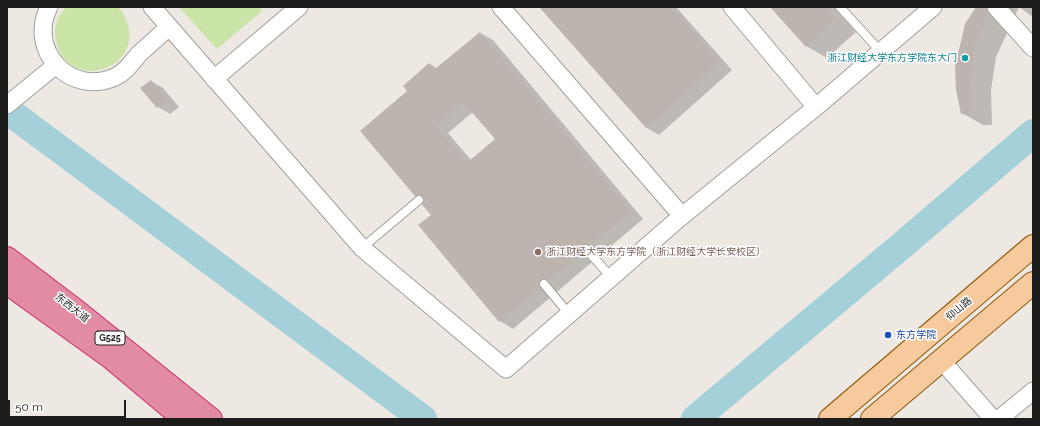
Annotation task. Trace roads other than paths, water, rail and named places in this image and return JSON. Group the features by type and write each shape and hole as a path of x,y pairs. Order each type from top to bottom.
{"highway":[{"name":"东西大道","path":"7,258 78,312 211,419"},
{"name":"东西大道","path":"7,284 110,357 184,419"}],"main road":[{"name":"仰山路","path":"830,419 1033,246"},
{"path":"872,419 1033,283"}],"street":[{"path":"49,7 45,15 43,33 51,68"},
{"path":"152,7 362,248 506,369 682,216 816,107 933,7"},
{"path":"214,79 299,7"},
{"path":"501,7 682,216"},
{"path":"732,7 816,107"},
{"path":"996,7 1030,37"},
{"path":"51,68 83,81 99,82 115,77 128,68 138,56 169,27"},
{"path":"7,105 51,68"},
{"path":"941,360 993,419"},
{"path":"999,419 1033,391"}],"lane":[{"path":"840,7 881,52"},
{"path":"362,248 419,200"},
{"path":"586,249 611,277"},
{"path":"544,284 569,314"}],"waterway":[{"path":"7,110 423,419"},
{"path":"695,419 1033,133"}],"place":[{"name":"浙江财经大学东方学院东大门","path":"965,58"},
{"name":"浙江财经大学东方学院（浙江财经大学长安校区）","path":"538,252"},
{"name":"东方学院","path":"888,335"}]}
